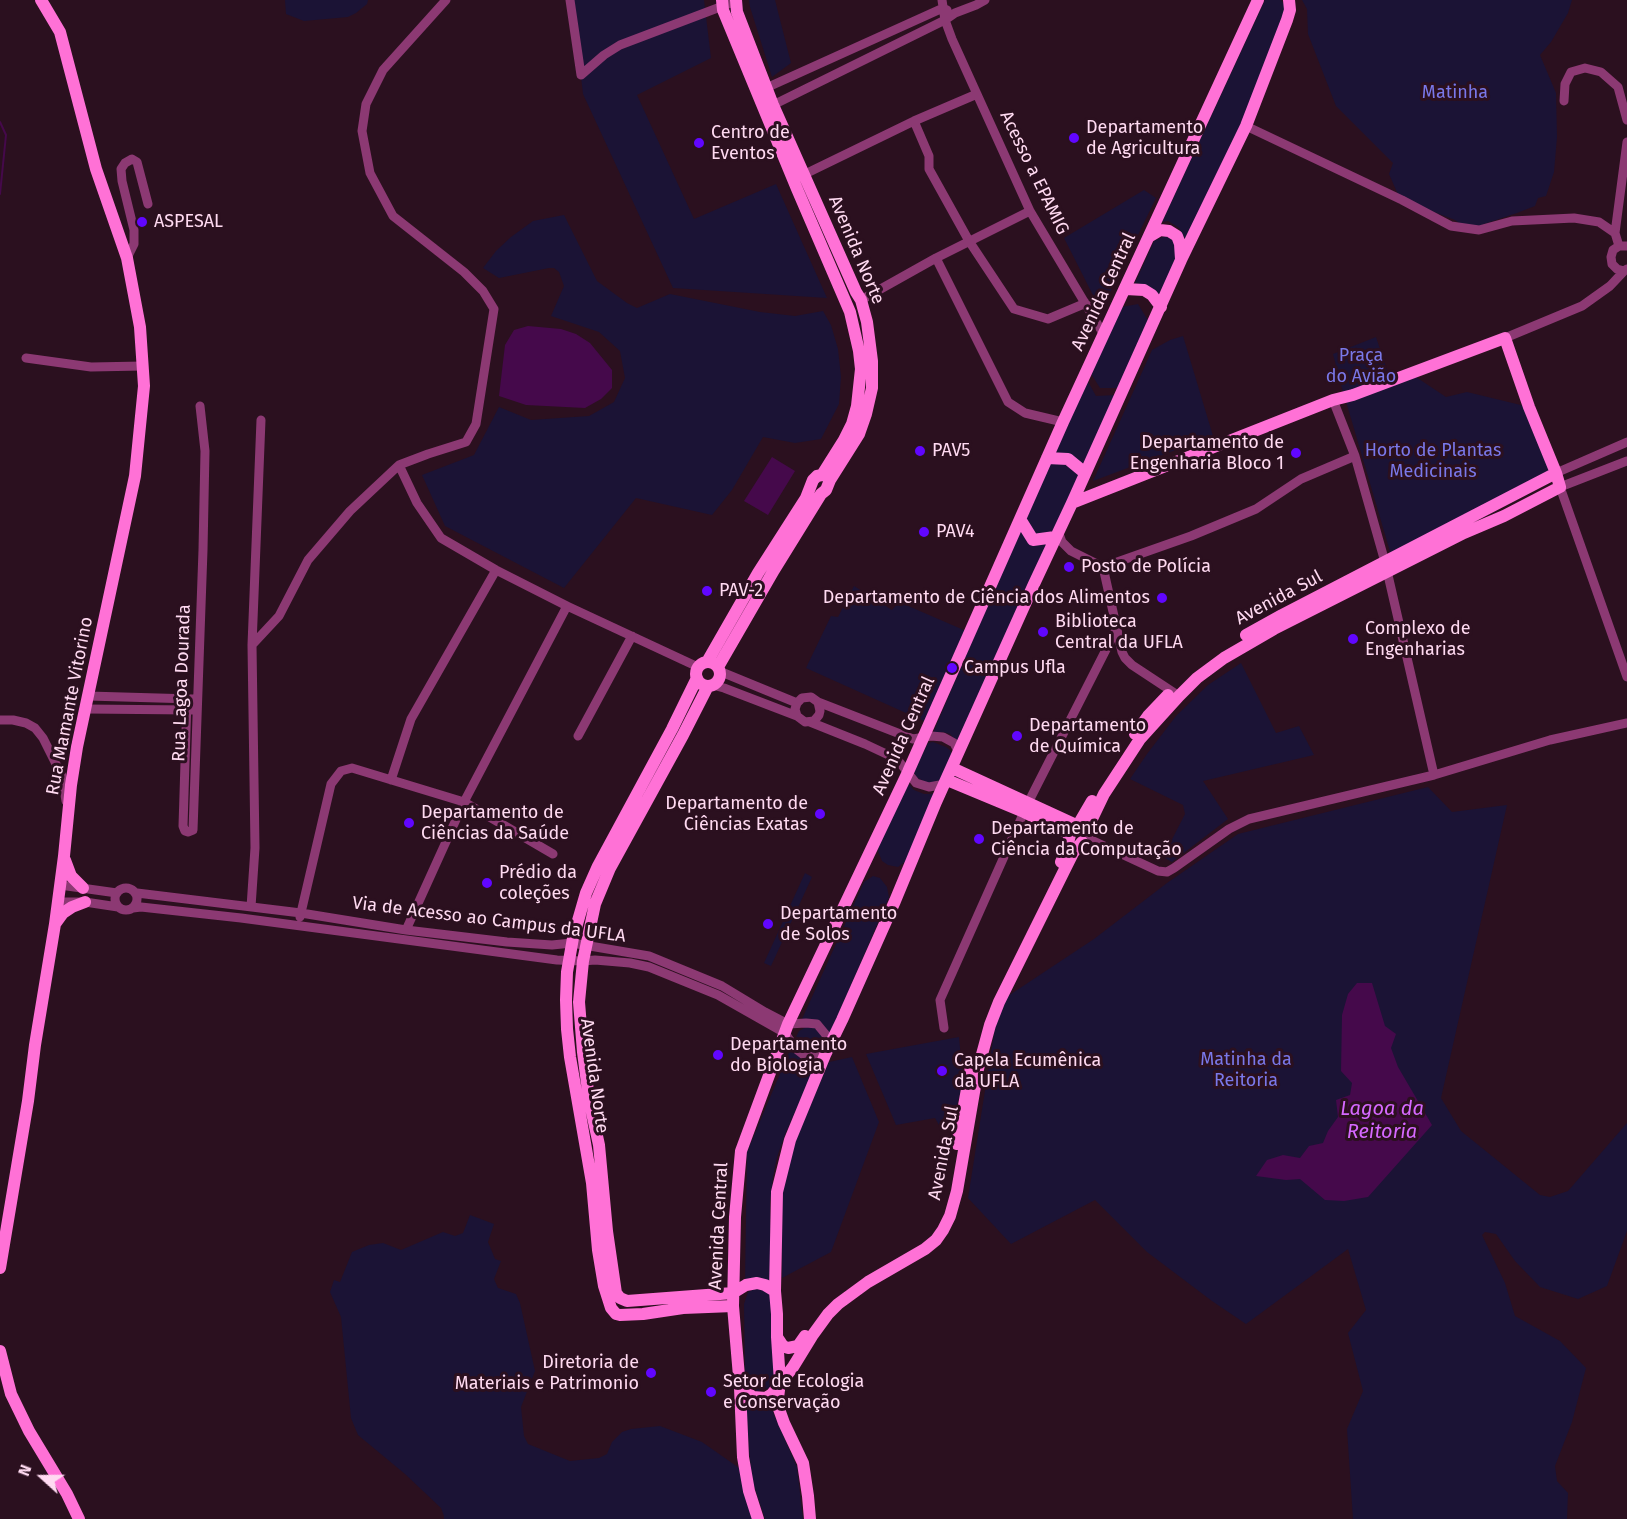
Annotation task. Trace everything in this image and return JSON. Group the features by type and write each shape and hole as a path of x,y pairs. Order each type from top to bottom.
{"street":[{"name":"Rua Mamante Vitorino","path":"0,1268 55,924 77,747 135,476 144,386 140,327 128,258 96,170 60,32 41,0"},
{"path":"252,645 279,616 308,560 350,511 399,465 466,442 476,424 494,309 483,291 464,272 393,216 370,173 362,131 366,104 383,70 446,0"},
{"path":"570,0 581,75 604,55 620,45 722,3 736,0"},
{"name":"Avenida Norte","path":"736,0 736,12 773,105 805,174 855,302 861,369 857,406 852,424 820,485 806,498 758,573 708,674 683,735 610,868 595,904 583,962 579,1002 589,1099 599,1145 607,1231 618,1295 627,1301 733,1293 746,1285 757,1283 775,1291"},
{"path":"773,105 985,0"},
{"name":"Avenida Central","path":"758,1519 749,1491 743,1457 733,1306 735,1217 741,1151 787,1029 924,738 1063,422 1258,0"},
{"path":"810,1519 803,1463 780,1409 778,1398 780,1382 775,1291 777,1192 789,1140 1057,534 1181,260 1246,126 1287,20 1290,10 1289,0"},
{"name":"Avenida Norte","path":"722,3 840,289 855,302"},
{"path":"766,88 848,52 942,4 955,13"},
{"name":"Acesso a EPAMIG","path":"942,4 952,39 1030,211 1104,335"},
{"path":"848,52 854,64"},
{"path":"1564,101 1565,84 1571,72 1585,68 1601,72 1618,87 1627,120"},
{"path":"805,174 914,121 977,94"},
{"path":"914,121 929,156 929,169 969,241 1014,309 1048,319 1086,303"},
{"path":"1246,126 1402,200 1451,226 1479,230 1512,221 1574,218 1599,222 1615,233 1623,246 1613,250 1611,257 1612,264 1617,269 1625,270"},
{"path":"1615,233 1627,142"},
{"path":"128,258 134,244 134,230 121,169 132,159 137,162 148,204"},
{"path":"855,302 1030,211"},
{"path":"1150,236 1160,230 1169,231 1177,236 1181,260"},
{"path":"936,258 1008,402 1025,413 1063,422"},
{"path":"1072,503 1333,400 1353,395 1505,338 1582,306 1610,286 1625,270"},
{"path":"1126,289 1144,290 1152,295 1161,307"},
{"path":"1505,338 1529,407 1556,473 1627,677"},
{"path":"26,358 91,367 143,366"},
{"path":"1333,400 1355,456 1387,567 1434,775"},
{"name":"Rua Lagoa Dourada","path":"187,710 183,826 188,832 194,830 199,700 205,451 200,406"},
{"path":"251,908 255,848 252,645 261,420"},
{"path":"1556,473 1627,441"},
{"path":"1057,534 1071,551 1104,567 1191,536 1256,508 1301,478 1355,456"},
{"path":"1047,458 1068,459 1085,473"},
{"path":"1560,487 1627,461"},
{"path":"399,465 417,503 441,538 496,570 708,674 797,702 807,697 811,698 913,739 932,736 947,738 959,753"},
{"name":"Avenida Sul","path":"777,1337 783,1346 788,1348 798,1346 815,1321 844,1289 926,1240 936,1229 948,1201 960,1119 973,1056 979,1034 1000,983 1066,851 1092,819 1120,768 1175,693 1246,644 1387,567 1486,508 1556,473"},
{"name":"Avenida Sul","path":"1387,567 1503,516 1560,487"},
{"path":"1020,519 1033,540 1057,534"},
{"path":"1104,567 1125,658 1175,693"},
{"path":"391,780 411,719 496,570"},
{"path":"406,930 464,802 567,606"},
{"path":"944,1028 940,1000 1026,808 1117,628"},
{"path":"578,736 632,636"},
{"path":"708,674 724,688 897,759 913,780 923,786 929,787 948,777 1026,808 1158,871 1167,872 1229,829 1249,819 1434,775 1550,740 1627,723"},
{"name":"Avenida Norte","path":"708,674 687,699 598,866 586,893 572,943 566,1000 570,1057 592,1183 598,1250 604,1286 611,1308 616,1314 621,1315 683,1308 733,1306"},
{"path":"88,696 199,700"},
{"path":"118,710 119,697"},
{"path":"187,699 187,710"},
{"path":"796,716 797,702"},
{"path":"810,722 819,715 818,702"},
{"path":"86,709 198,711"},
{"path":"0,720 26,723 35,728 43,738 62,776 68,814"},
{"path":"298,926 330,784 341,771 352,768 464,802 553,855"},
{"name":"Avenida Sul","path":"740,1388 753,1397 765,1398 772,1394 823,1321 838,1304 868,1282 925,1249 943,1230 950,1216 957,1191 978,1069 990,1025 1003,994 1073,854 1079,833"},
{"path":"64,856 71,876 83,888"},
{"path":"60,885 117,893"},
{"path":"58,902 85,902 125,910 133,908 138,901 133,889 126,887 117,893 115,900 118,907"},
{"name":"Via de Acesso ao Campus da UFLA","path":"136,893 301,913 406,930 507,942 552,945 572,943 650,956 722,986 765,1012 787,1029"},
{"path":"55,924 63,913 85,902"},
{"name":"Via de Acesso ao Campus da UFLA","path":"133,908 217,915 569,961 595,960 630,963 718,995 787,1029"},
{"path":"825,1055 805,1056 796,1049 787,1029 806,1023 817,1024 831,1041"},
{"path":"0,1351 11,1394 29,1431 67,1494 78,1519"}],"green space":[{"path":"285,0 368,0 367,4 348,17 304,21 286,14"},
{"path":"572,0 704,0 711,58 637,95 694,219 776,184 827,298 673,288 583,94"},
{"path":"749,0 775,0 791,63 772,77 750,7"},
{"path":"1265,0 1281,0 1284,4 1285,16 1241,124 1185,239 1179,228 1168,221 1162,222"},
{"name":"Matinha","path":"1302,0 1572,0 1568,13 1551,42 1540,55 1556,93 1557,137 1554,172 1546,196 1538,198 1535,206 1484,224 1471,232 1455,220 1400,199 1389,174 1393,163 1336,106 1308,34 1307,9"},
{"path":"1144,190 1156,198 1101,311 1064,238"},
{"path":"564,215 597,281 637,308 670,294 760,312 795,316 823,311 831,325 838,349 841,377 839,404 821,439 795,443 763,437 732,490 712,515 636,498 564,588 445,526 422,475 474,455 499,407 531,420 589,416 614,402 625,378 620,351 599,332 551,316 564,286 559,272 554,268 549,268 499,278 483,268 496,251 533,221"},
{"path":"1165,236 1175,241 1177,255 1160,297 1146,285 1135,283 1154,241"},
{"path":"1138,304 1149,322 1120,388 1100,388 1090,372 1122,307"},
{"path":"1183,336 1213,436 1093,481 1152,350"},
{"name":"Praça do Avião","path":"1376,337 1390,379 1344,396 1333,354"},
{"name":"Horto de Plantas Medicinais","path":"1413,375 1446,397 1467,392 1529,407 1555,472 1391,555 1345,398"},
{"path":"1086,378 1096,396 1116,395 1084,469 1052,456"},
{"path":"1050,463 1070,464 1082,474 1053,534 1033,537 1024,520"},
{"path":"1020,528 1051,540 958,743 950,734 933,733"},
{"path":"854,586 892,610 899,602 966,631 926,722 806,668 831,616 838,617"},
{"path":"1241,663 1276,733 1299,726 1314,755 1203,781 1228,819 1172,862 1163,857 1185,814 1183,805 1130,779 1176,716 1208,685"},
{"path":"933,742 946,747 953,756 942,781 927,783 916,777 914,772 928,743"},
{"path":"908,783 914,790 924,794 937,792 906,861 898,867 882,861 878,851 879,844"},
{"name":"Matinha da Reitoria","path":"1428,787 1452,812 1507,805 1441,1098 1461,1131 1540,1195 1550,1197 1568,1191 1627,1123 1627,1231 1607,1286 1578,1299 1540,1287 1515,1261 1496,1234 1485,1232 1482,1235 1505,1283 1515,1316 1560,1341 1586,1368 1572,1422 1555,1466 1557,1481 1568,1493 1567,1519 1353,1519 1347,1429 1363,1391 1348,1333 1366,1310 1348,1249 1246,1324 1147,1252 1095,1200 1011,1244 968,1198 999,1002 1094,939 1167,883 1238,834"},
{"path":"805,873 812,877 771,966 764,963"},
{"path":"873,876 880,878 887,887 889,897 830,1034 820,1022 802,1019 864,882"},
{"path":"806,1027 815,1028 824,1038 823,1050 816,1054 799,1047 796,1037 799,1031"},
{"path":"959,1037 963,1081 952,1126 940,1127 935,1118 896,1125 866,1054"},
{"path":"790,1050 804,1060 818,1061 777,1157 770,1203 772,1282 745,1282 747,1152"},
{"path":"852,1057 879,1122 831,1252 782,1278 782,1195 795,1142 829,1062"},
{"path":"470,1215 494,1224 488,1242 495,1259 501,1261 494,1279 498,1288 516,1294 520,1303 535,1371 521,1407 524,1436 528,1444 570,1461 599,1458 607,1454 612,1442 622,1432 660,1426 702,1442 752,1477 746,1398 772,1400 773,1412 797,1467 803,1519 765,1519 754,1486 751,1496 756,1519 444,1519 441,1508 358,1435 351,1418 341,1317 330,1292 334,1280 340,1282 352,1252 369,1245 383,1243 401,1250 443,1232 455,1236 463,1233"},
{"path":"755,1289 766,1290 771,1296 776,1375 769,1388 758,1391 749,1388 745,1377 744,1304 748,1292"}],"water":[{"path":"528,326 561,329 576,334 590,343 612,370 612,388 601,399 585,408 526,405 499,396 505,345 514,330"},
{"path":"772,457 795,471 768,515 744,501"},
{"name":"Lagoa da Reitoria","path":"1357,983 1372,983 1385,1026 1396,1034 1391,1048 1398,1067 1432,1125 1368,1197 1344,1201 1325,1200 1300,1179 1286,1180 1256,1176 1267,1160 1283,1155 1300,1158 1309,1146 1323,1143 1338,1117 1336,1100 1350,1095 1352,1083 1341,1071 1342,1015 1348,994"}],"waterway":[{"path":"0,122 6,135 0,194"}],"place":[{"name":"Departamento de Agricultura","path":"1074,138"},
{"name":"Centro de Eventos","path":"699,143"},
{"name":"ASPESAL","path":"142,222"},
{"name":"PAV5","path":"920,451"},
{"name":"Departamento de Engenharia Bloco 1","path":"1296,453"},
{"name":"PAV4","path":"924,532"},
{"name":"Posto de Polícia","path":"1069,567"},
{"name":"PAV-2","path":"707,591"},
{"name":"Departamento de Ciência dos Alimentos","path":"1162,598"},
{"name":"Biblioteca Central da UFLA","path":"1043,632"},
{"name":"Complexo de Engenharias","path":"1353,639"},
{"name":"Campus Ufla","path":"952,668"},
{"name":"Departamento de Química","path":"1017,736"},
{"name":"Departamento de Ciências Exatas","path":"820,814"},
{"name":"Departamento de Ciências da Saúde","path":"409,823"},
{"name":"Departamento de Ciência da Computação","path":"979,839"},
{"name":"Prédio da coleções","path":"487,883"},
{"name":"Departamento de Solos","path":"768,924"},
{"name":"Departamento do Biologia","path":"718,1055"},
{"name":"Capela Ecumênica da UFLA","path":"942,1071"},
{"name":"Diretoria de Materiais e Patrimonio","path":"651,1373"},
{"name":"Setor de Ecologia e Conservação","path":"711,1392"}]}
